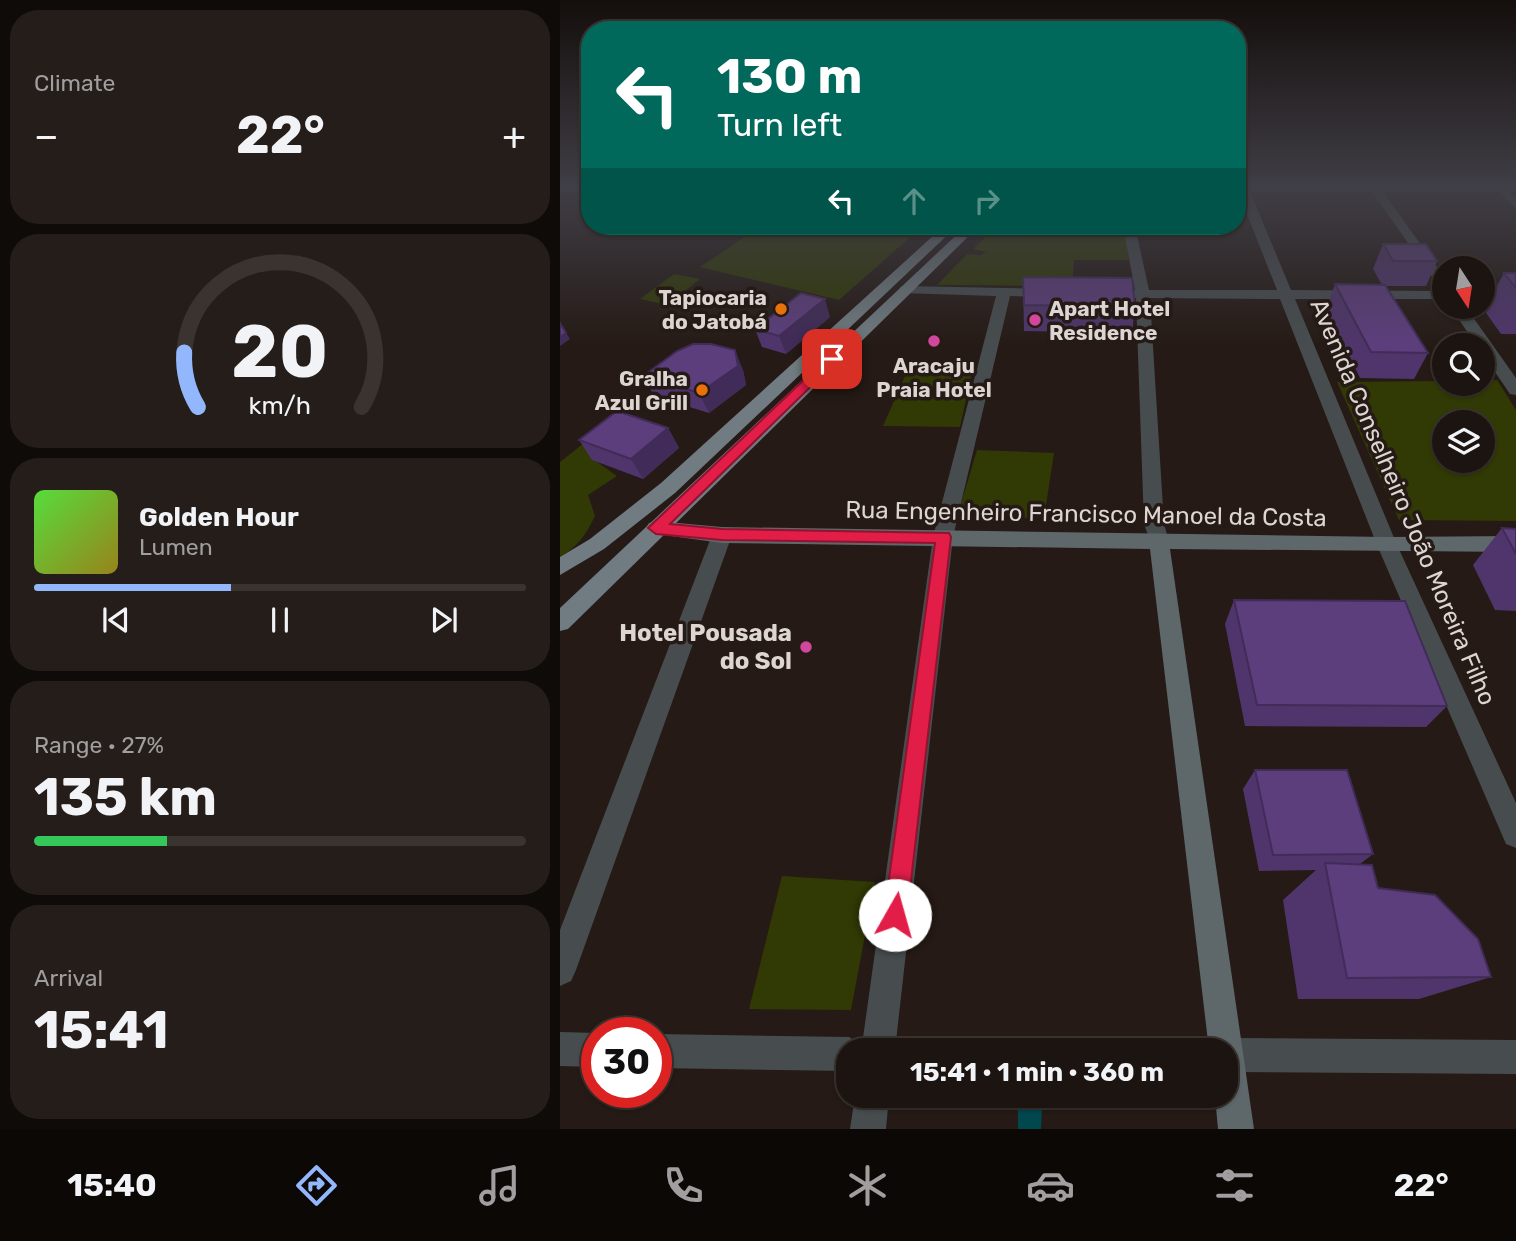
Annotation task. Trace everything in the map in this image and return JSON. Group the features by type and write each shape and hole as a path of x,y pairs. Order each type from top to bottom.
{"main road":[{"path":"560,567 597,544 668,488 875,298 927,242"},
{"path":"560,622 956,242"}],"street":[{"path":"1132,242 1143,294 1154,524 1159,541 1224,1038"},
{"name":"Avenida Conselheiro João Moreira Filho","path":"1266,242 1387,545 1516,834"},
{"path":"1412,242 1432,270"},
{"path":"905,290 1060,293"},
{"path":"880,1038 943,537 1004,292"},
{"path":"1087,293 1432,295"},
{"path":"1495,295 1516,296"},
{"path":"1466,319 1516,390"},
{"name":"Rua Engenheiro Francisco Manoel da Costa","path":"656,528 722,535 1387,545 1516,544"},
{"path":"560,970 722,535"},
{"path":"560,1049 581,1050"},
{"path":"672,1051 836,1054"},
{"path":"1238,1057 1516,1057"},
{"path":"868,1129 871,1108"},
{"path":"1233,1108 1236,1129"}],"green space":[{"path":"738,242 905,242 839,300 700,267"},
{"path":"981,242 1126,242 1129,260 1074,260 1072,286 937,285 967,254 981,255 986,252 973,249"},
{"path":"674,274 700,279 667,305 640,299"},
{"path":"909,367 972,372 960,427 883,426"},
{"path":"1497,380 1516,410 1516,521 1399,520 1337,382 1432,381 1432,396 1495,396"},
{"path":"621,414 643,419 593,459 617,476 588,495 595,516 580,540 560,557 560,462"},
{"path":"977,450 1054,453 1044,518 957,517"},
{"path":"782,876 875,882 851,1010 749,1009"}],"water":[{"path":"1018,1108 1042,1109 1041,1129 1018,1129"}],"building":[{"path":"1383,244 1426,244 1434,256 1432,261 1393,261"},
{"path":"1504,273 1516,273 1516,288"},
{"path":"1023,277 1132,278 1135,307 1024,305"},
{"path":"1335,284 1385,285 1428,353 1371,352"},
{"path":"801,293 825,299 779,336 755,329"},
{"path":"560,323 566,333 560,337"},
{"path":"693,344 711,344 735,350 738,366 699,393 643,376 677,351"},
{"path":"617,411 668,428 631,459 579,440"},
{"path":"1502,528 1516,529 1516,554"},
{"path":"1234,600 1405,601 1447,706 1257,705"},
{"path":"1255,770 1347,770 1373,854 1273,855"},
{"path":"1325,863 1372,865 1378,888 1435,895 1478,939 1491,977 1347,978"}],"place":[{"name":"Tapiocaria do Jatobá","path":"781,309"},
{"name":"Apart Hotel Residence","path":"1035,320"},
{"name":"Aracaju Praia Hotel","path":"934,341"},
{"name":"Gralha Azul Grill","path":"702,390"},
{"name":"Hotel Pousada do Sol","path":"806,647"}],"route":[{"path":"832,359 656,528 722,535 943,537 895,915"}]}
